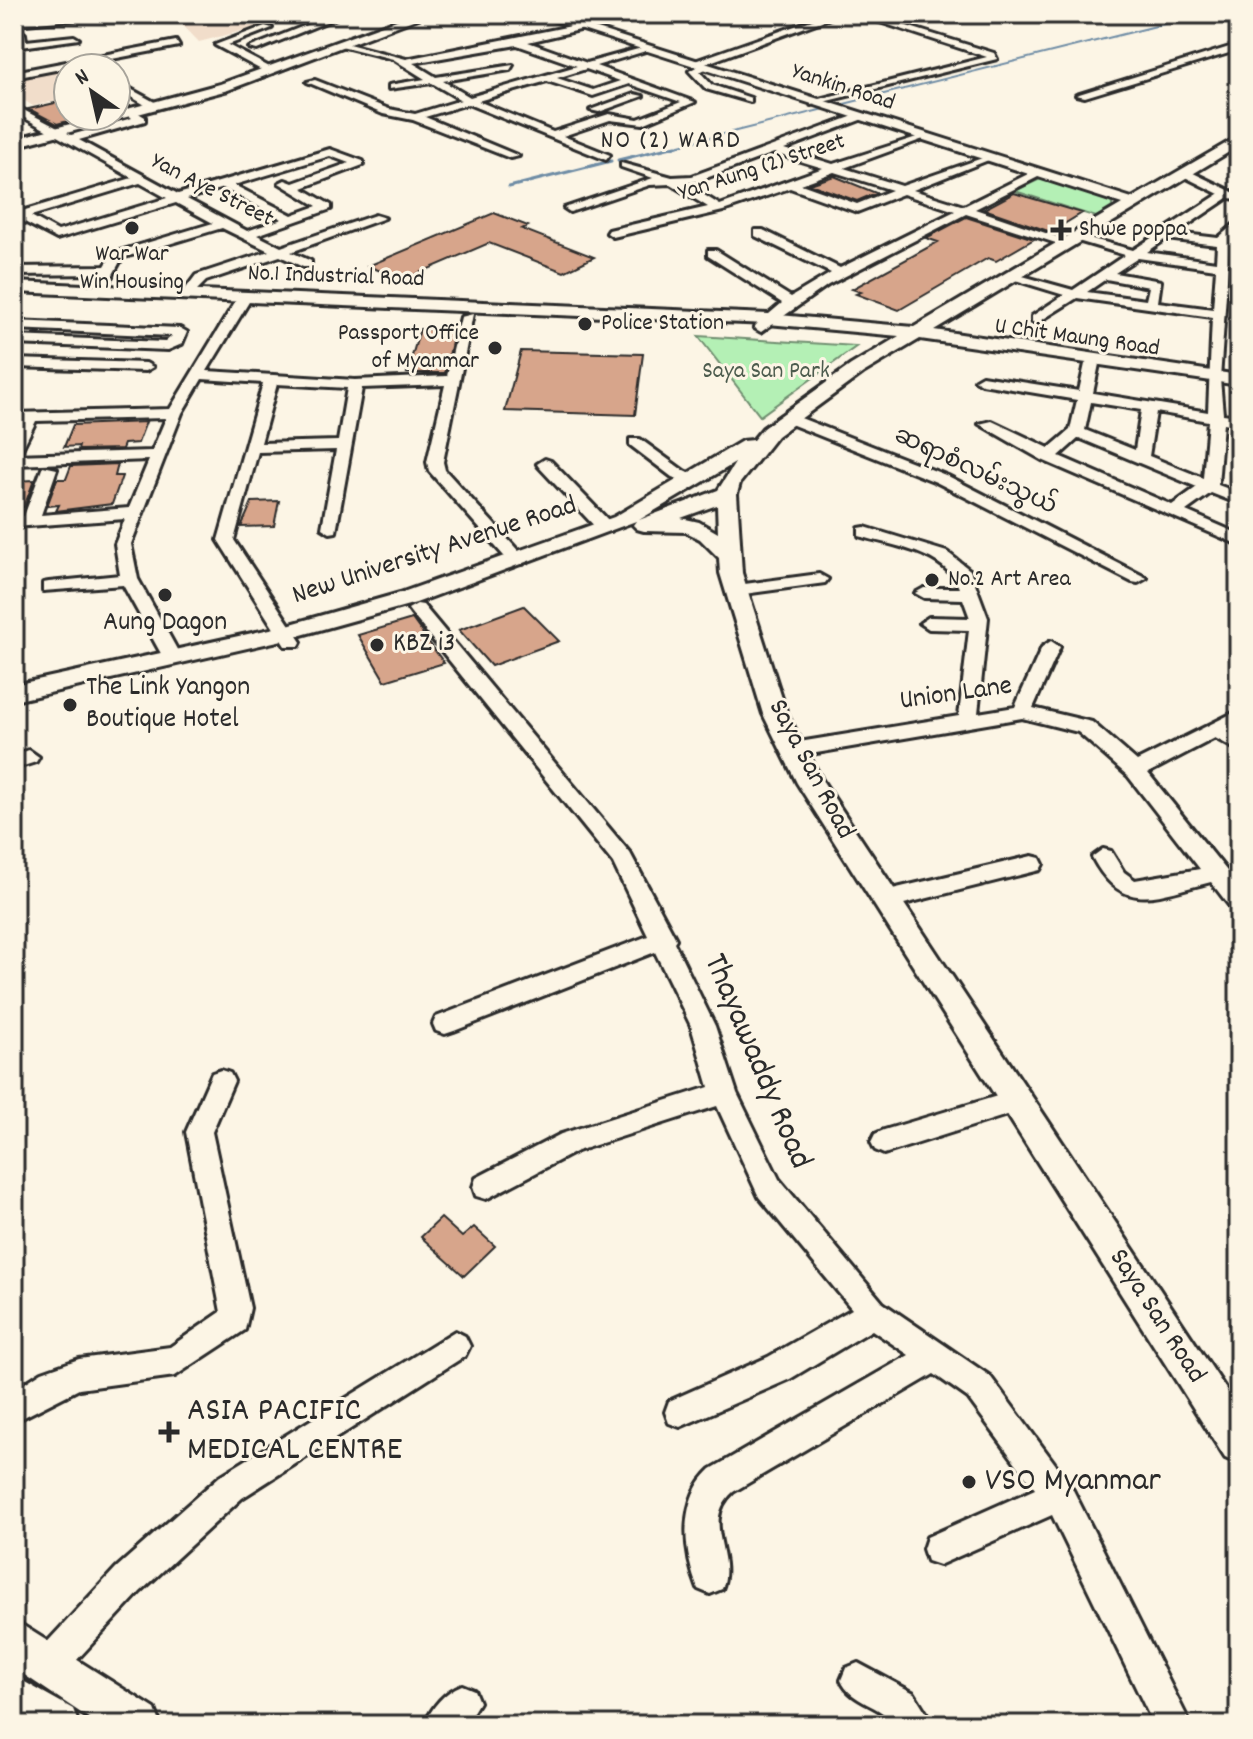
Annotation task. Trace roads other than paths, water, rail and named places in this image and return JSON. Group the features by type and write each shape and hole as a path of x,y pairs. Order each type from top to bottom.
{"main road":[{"path":"132,113 270,71 423,14"},
{"name":"Yankin Road","path":"539,14 1133,203"},
{"path":"14,143 58,132"},
{"path":"617,527 770,432 873,358 1237,144"},
{"name":"No.1 Industrial Road","path":"16,286 242,303 656,313 761,322"},
{"name":"No.1 Industrial Road","path":"105,295 188,295 242,303"},
{"name":"No.1 Industrial Road","path":"437,310 468,317 761,322"},
{"path":"860,332 913,327 938,320"},
{"path":"938,320 951,332 982,347"},
{"path":"761,322 913,336"},
{"path":"860,332 872,347 873,358"},
{"name":"U Chit Maung Road","path":"913,336 1092,364 1239,382"},
{"path":"873,358 917,347 982,347"},
{"name":"U Chit Maung Road","path":"982,347 1215,379"},
{"path":"729,488 770,432"},
{"name":"New University Avenue Road","path":"14,707 412,604 729,488"},
{"name":"Saya San Road","path":"729,488 730,557 737,590 775,714 810,783 1014,1102 1239,1444"},
{"path":"617,527 690,524 714,538 730,557"},
{"name":"New University Avenue Road","path":"412,604 517,560 545,556"},
{"name":"New University Avenue Road","path":"14,693 171,655 290,637"},
{"path":"32,1653 139,1725"},
{"path":"14,1698 57,1725"}],"street":[{"path":"747,100 709,87 694,71 700,66 837,14"},
{"path":"822,106 993,57 859,14"},
{"path":"14,22 79,16 74,39 77,52"},
{"path":"264,16 278,26 348,42 404,62 469,101 606,157"},
{"path":"238,54 332,18"},
{"path":"404,62 518,42 581,27"},
{"path":"268,28 220,44 270,71"},
{"path":"52,60 24,57 29,54 21,41 56,36 74,39"},
{"path":"518,42 690,102 639,122"},
{"path":"132,52 176,44"},
{"path":"1081,95 1238,47"},
{"path":"415,117 646,48"},
{"path":"480,49 506,65 593,93 631,80"},
{"path":"382,78 395,89 429,78 506,65"},
{"path":"14,75 52,67"},
{"path":"312,82 387,112 415,117 514,156"},
{"path":"132,93 156,107"},
{"path":"595,110 638,96"},
{"path":"580,104 609,117 662,127"},
{"name":"Yan Aye Street","path":"14,108 54,133 223,224 307,264"},
{"path":"554,135 609,117"},
{"path":"570,208 649,182 694,179 859,117"},
{"path":"67,140 95,132"},
{"name":"Yan Aung (2) Street","path":"613,233 719,209 794,185 922,136"},
{"path":"773,149 967,211 1071,239 1134,254 1221,266"},
{"path":"18,213 57,235 333,151 359,163 293,187"},
{"path":"794,185 857,208 987,157"},
{"path":"625,165 675,182 719,209"},
{"path":"761,322 840,273 1038,173"},
{"path":"246,235 327,207 293,187 262,174"},
{"path":"1188,174 1227,178"},
{"path":"1188,174 1234,196"},
{"path":"18,213 141,179"},
{"path":"226,185 293,220"},
{"path":"68,216 158,188"},
{"path":"1037,319 1214,200 1234,196"},
{"path":"188,295 191,287 201,278 379,218"},
{"path":"38,225 53,220"},
{"path":"105,295 108,270 117,256 223,224"},
{"path":"1173,512 1210,486 1216,448 1215,379 1223,242 1228,230 1239,224"},
{"path":"759,233 840,273"},
{"path":"1162,235 1223,242"},
{"path":"712,253 791,303"},
{"path":"16,286 32,271 108,270"},
{"path":"1102,275 1156,284 1151,305"},
{"path":"1008,276 1074,294 1218,314"},
{"path":"171,655 129,579 123,544 175,413 242,303"},
{"path":"468,317 435,453 437,471 517,560"},
{"path":"14,325 180,332 177,341 168,346 14,340"},
{"path":"88,365 106,344"},
{"path":"14,363 146,367"},
{"path":"1049,456 1077,432 1092,364"},
{"path":"199,375 355,384 455,380"},
{"path":"271,380 226,540 290,637"},
{"path":"982,380 1239,421"},
{"path":"330,528 355,384"},
{"path":"1141,458 1149,408"},
{"path":"14,417 175,413"},
{"path":"14,449 31,416"},
{"name":"ဆရာစံလမ်းသွယ်","path":"788,418 942,479 1138,578"},
{"path":"987,424 1049,456 1239,540"},
{"path":"1077,432 1239,499"},
{"path":"254,442 346,438"},
{"path":"635,442 678,474 695,480"},
{"path":"14,460 157,461"},
{"path":"14,470 157,461"},
{"path":"545,464 617,527"},
{"path":"22,521 49,469"},
{"path":"22,521 134,513"},
{"path":"865,532 955,564 969,594 978,625 968,719"},
{"path":"49,587 129,579"},
{"path":"737,590 819,579"},
{"path":"924,593 969,594"},
{"name":"Thayawaddy Road","path":"412,604 622,859 664,939 703,1026 724,1093 769,1188 823,1258 873,1313 979,1387 1059,1495 1173,1725"},
{"path":"929,623 978,625"},
{"path":"1022,712 1051,647"},
{"name":"Union Lane","path":"793,750 1022,712 1085,727 1135,771 1239,902"},
{"path":"1135,771 1239,717"},
{"path":"1218,730 1239,744"},
{"path":"1103,857 1113,875 1128,887 1147,887 1216,873"},
{"path":"884,900 1032,864"},
{"path":"445,1024 664,939"},
{"path":"14,1407 53,1383 79,1374 175,1361 235,1320 236,1308 199,1132 221,1081"},
{"path":"486,1187 570,1142 724,1093"},
{"path":"884,1142 1014,1102"},
{"path":"680,1412 779,1368 873,1313"},
{"path":"32,1653 128,1580 231,1487 455,1346"},
{"path":"710,1577 705,1495 717,1480 738,1473 936,1356"},
{"path":"939,1549 1059,1495"},
{"path":"858,1680 902,1705 916,1725"}],"waterway":[{"path":"676,146 1204,14"},
{"path":"618,160 676,146"},
{"path":"668,148 676,146"},
{"path":"509,187 611,161"}],"place":[{"name":"War War Win Housing","path":"132,228"},
{"name":"Shwe poppa","path":"1061,230"},
{"name":"Police Station","path":"585,324"},
{"name":"Passport Office of Myanmar","path":"495,348"},
{"name":"No.2 Art Area","path":"932,580"},
{"name":"Aung Dagon","path":"165,595"},
{"name":"KBZ i3","path":"377,645"},
{"name":"The Link Yangon Boutique Hotel","path":"70,705"},
{"name":"ASIA PACIFIC MEDICAL CENTRE","path":"169,1432"},
{"name":"VSO Myanmar","path":"969,1482"}],"district":[{"name":"NO (2) WARD","path":"671,141"}],"park label":[{"name":"Saya San Park","path":"766,372"}]}
